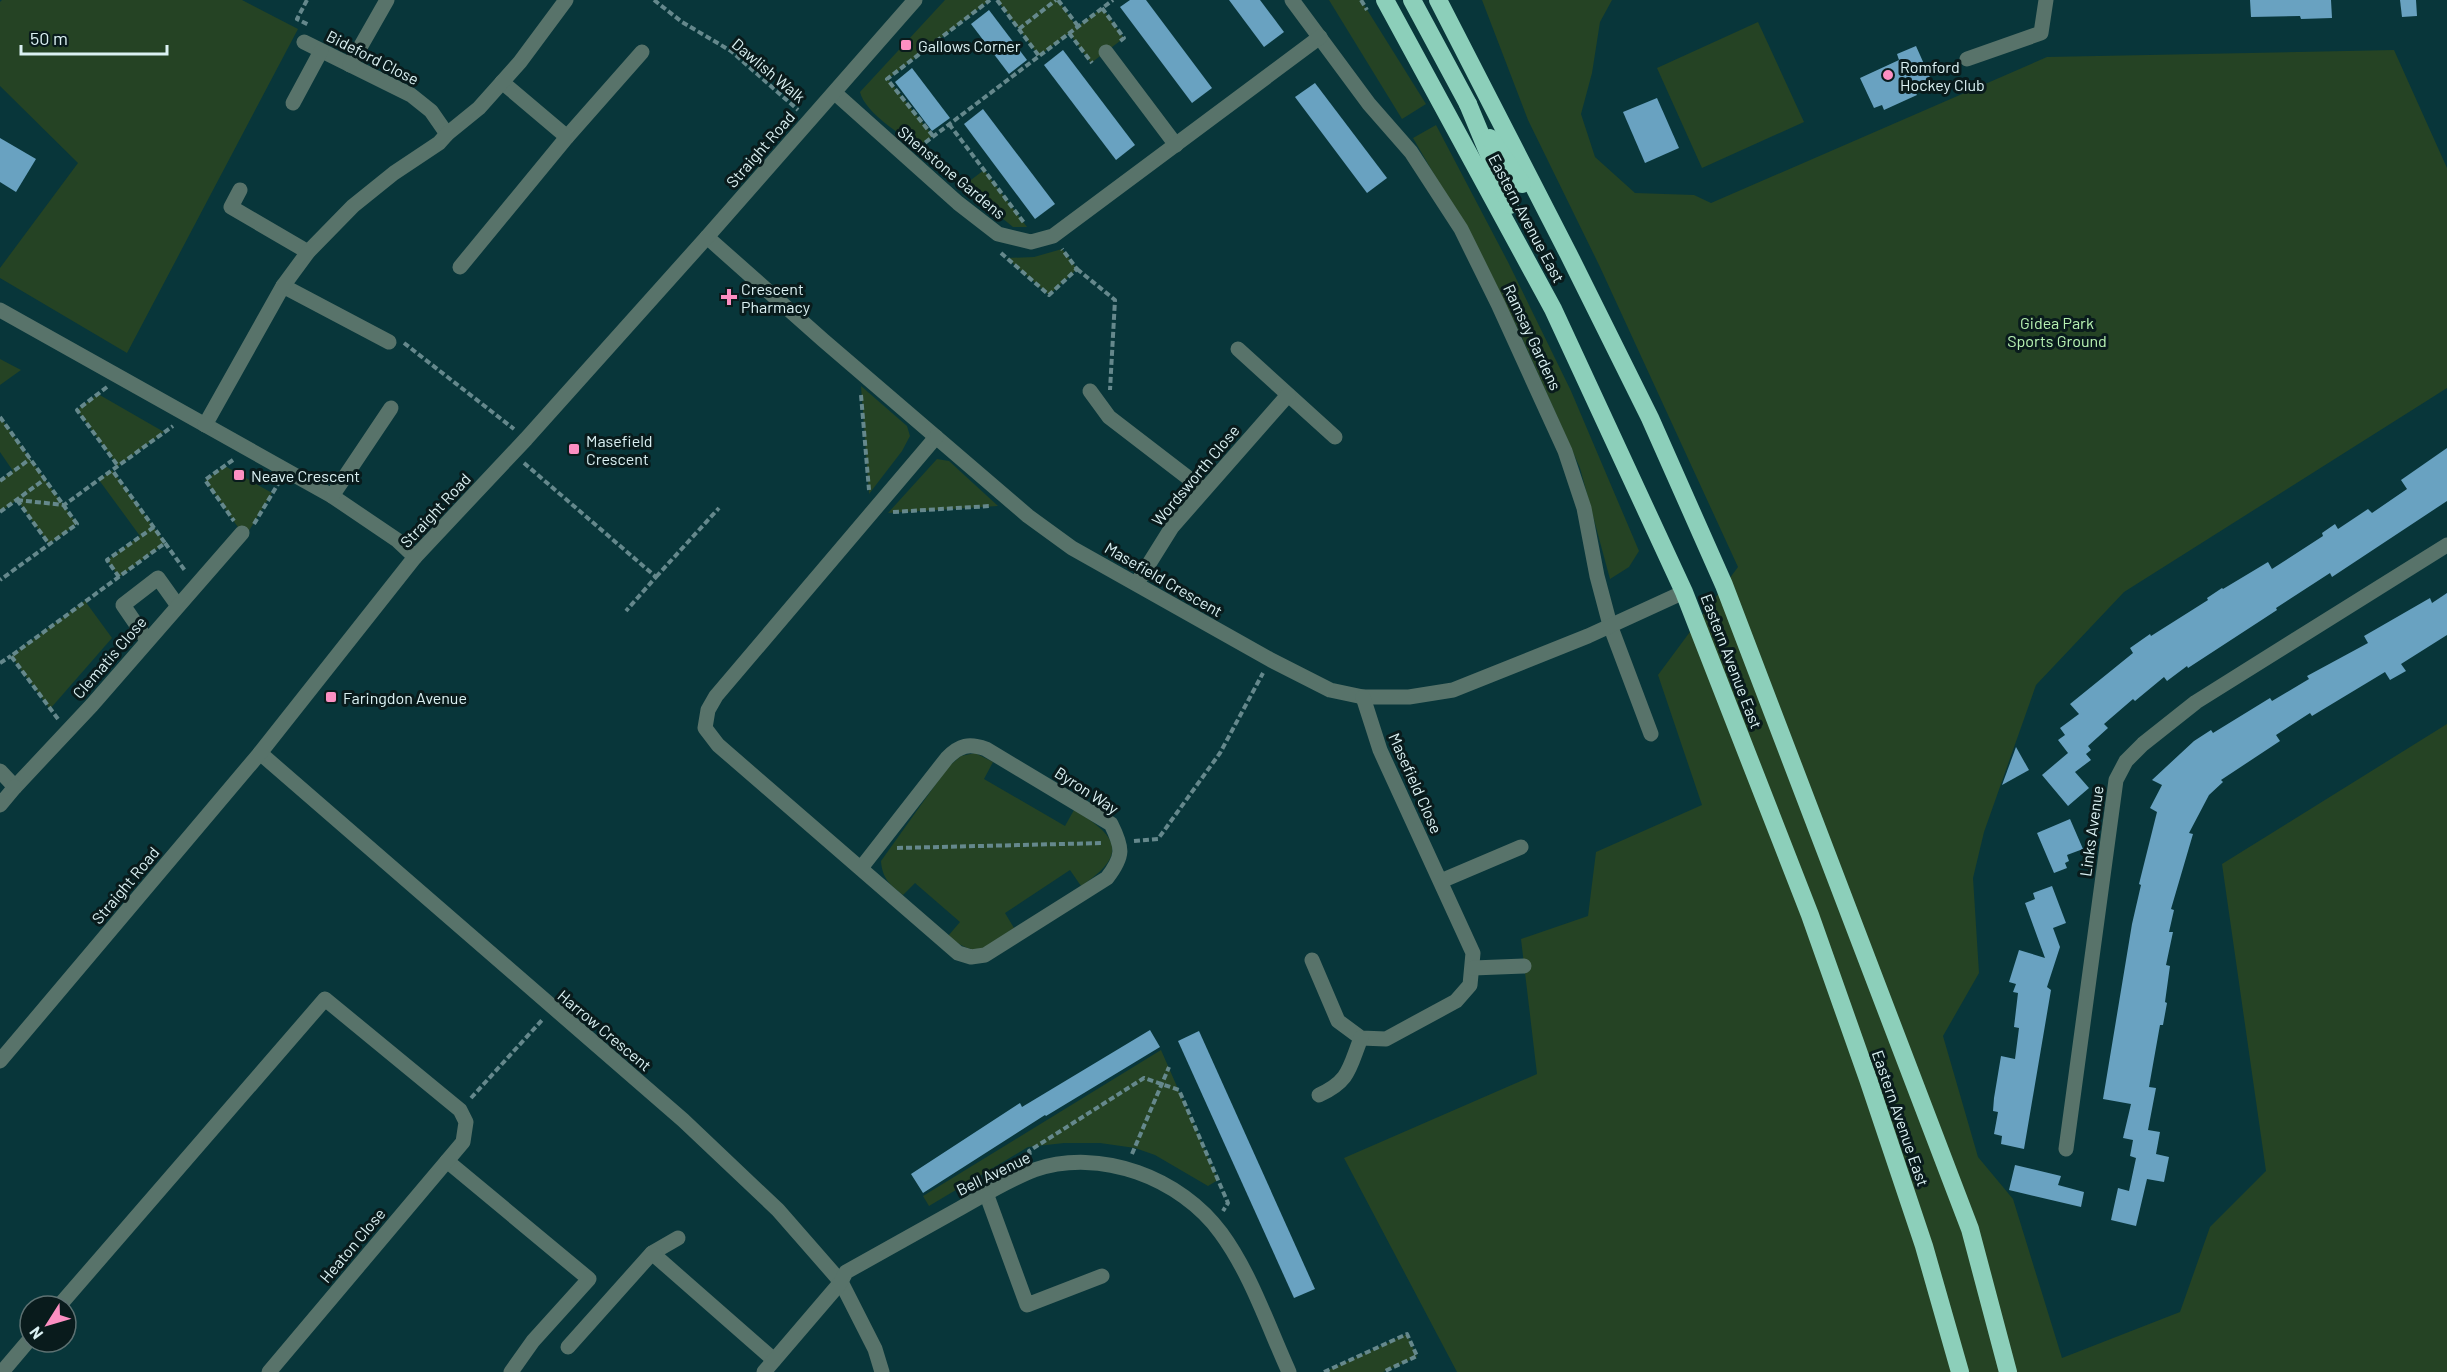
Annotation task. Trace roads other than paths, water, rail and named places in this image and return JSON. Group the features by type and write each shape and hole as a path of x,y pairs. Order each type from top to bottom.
{"highway":[{"name":"Eastern Avenue East","path":"1384,0 1554,309 1684,592 1826,959 1924,1245 1959,1372"},
{"path":"1412,0 1468,104 1554,309"},
{"name":"Eastern Avenue East","path":"1438,0 1650,418 1724,585 1970,1228 2008,1372"},
{"path":"1468,104 1568,253"}],"street":[{"path":"350,65 387,0"},
{"path":"205,425 283,286 308,252 353,206 394,173 439,143 479,108 526,54 566,0"},
{"name":"Straight Road","path":"0,1060 260,753 415,557 513,453 707,237 915,0"},
{"name":"Ramsay Gardens","path":"1292,0 1369,104 1411,153 1461,230 1493,294 1565,451 1584,508 1597,576 1611,625 1651,734"},
{"path":"1967,59 2041,33 2046,0"},
{"name":"Shenstone Gardens","path":"835,93 958,203 998,234 1031,242 1053,236 1320,37"},
{"name":"Bideford Close","path":"304,42 411,95 431,111 447,134"},
{"path":"293,103 321,51"},
{"path":"459,267 567,137 642,52"},
{"path":"1106,52 1176,146"},
{"path":"502,82 567,137"},
{"path":"240,190 231,207 308,252"},
{"name":"Masefield Crescent","path":"707,237 1015,505 1072,548 1271,660 1330,690 1363,697 1409,698 1453,690 1517,666 1684,592"},
{"path":"283,286 389,342"},
{"path":"0,310 332,496 397,540 415,557"},
{"path":"1238,349 1335,437"},
{"path":"1090,391 1108,417 1204,490"},
{"name":"Wordsworth Close","path":"1137,583 1172,527 1288,395"},
{"path":"332,496 391,408"},
{"path":"861,868 718,745 705,728 708,710 716,696 936,437"},
{"name":"Clematis Close","path":"0,805 242,533"},
{"name":"Links Avenue","path":"2066,1149 2116,780 2126,761 2143,744 2196,702 2447,545"},
{"path":"147,640 123,605 158,578 178,606"},
{"name":"Masefield Close","path":"1363,697 1380,750 1473,954 1473,968"},
{"name":"Byron Way","path":"972,744 986,749 1112,824 1121,843 1118,864 1107,878 985,955 971,957 958,953 861,868 947,758 958,747 972,744"},
{"name":"Harrow Crescent","path":"260,753 683,1120 778,1210 841,1282 875,1349 882,1372"},
{"path":"0,771 15,787"},
{"path":"1441,881 1521,847"},
{"path":"1312,960 1338,1022 1361,1038 1386,1039 1456,1001 1470,985 1473,968 1524,966"},
{"name":"Heaton Close","path":"69,1294 325,999 460,1110 466,1122 463,1142 269,1372"},
{"path":"1318,1095 1335,1088 1346,1077 1361,1038"},
{"path":"447,1161 589,1279 533,1341 511,1372"},
{"name":"Bell Avenue","path":"764,1372 841,1282 846,1272 986,1193 1035,1170 1077,1163 1126,1169 1170,1186 1212,1223 1234,1252 1289,1372"},
{"path":"986,1193 1028,1305 1102,1276"},
{"path":"568,1347 652,1253 678,1238"},
{"path":"652,1253 774,1360"},
{"path":"2,1372 18,1353"}],"place":[{"name":"Gallows Corner","path":"906,45"},
{"name":"Romford Hockey Club","path":"1888,75"},
{"name":"Crescent Pharmacy","path":"729,297"},
{"name":"Masefield Crescent","path":"574,449"},
{"name":"Neave Crescent","path":"239,475"},
{"name":"Faringdon Avenue","path":"331,697"}],"park label":[{"name":"Gidea Park Sports Ground","path":"2057,331"}]}
